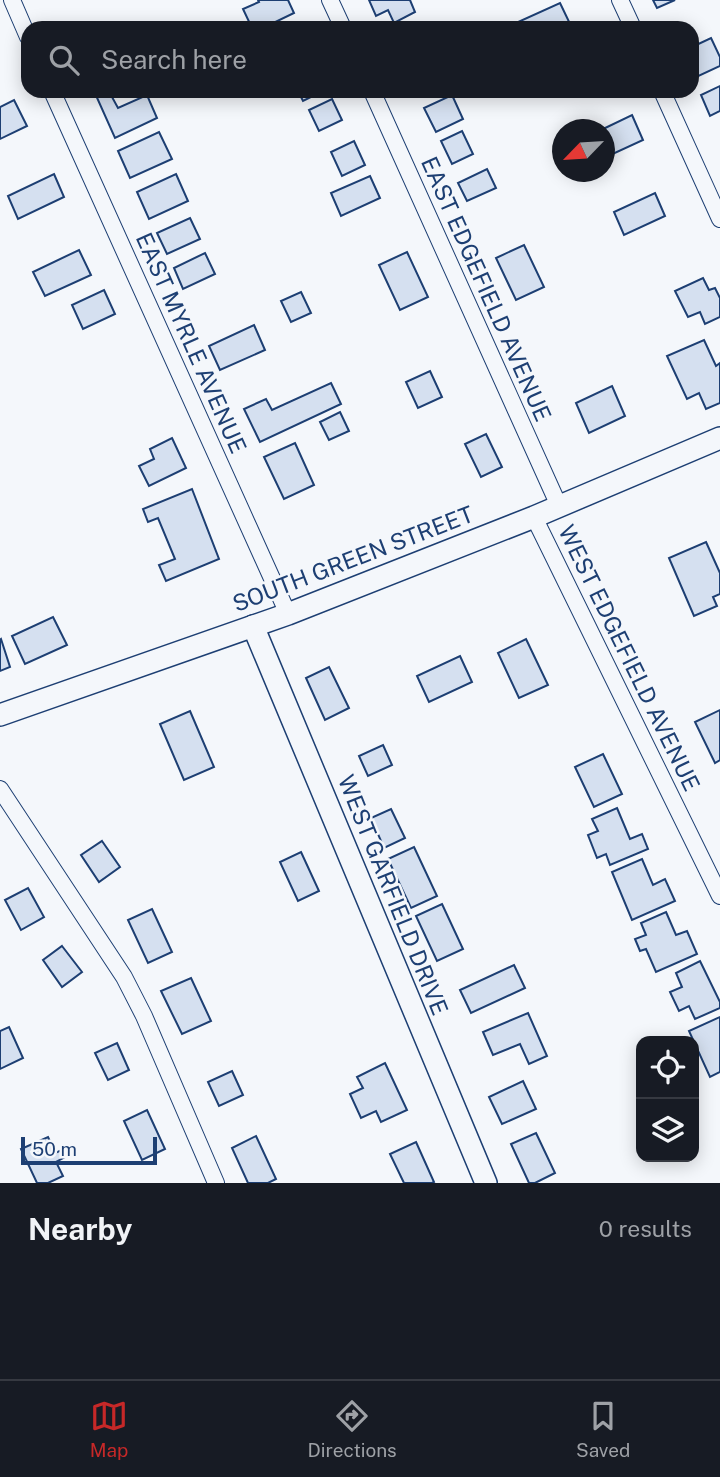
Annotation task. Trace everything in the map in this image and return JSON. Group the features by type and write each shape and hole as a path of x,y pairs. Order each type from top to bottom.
{"street":[{"path":"12,0 21,21"},
{"path":"330,0 340,21"},
{"path":"620,0 630,21"},
{"name":"EAST MYRLE AVENUE","path":"55,98 288,614"},
{"name":"EAST EDGEFIELD AVENUE","path":"375,98 559,506"},
{"path":"665,98 720,219"},
{"name":"SOUTH GREEN STREET","path":"0,715 288,614 534,517 720,438"},
{"name":"WEST EDGEFIELD AVENUE","path":"534,517 720,896"},
{"name":"WEST GARFIELD DRIVE","path":"253,626 486,1183"},
{"path":"0,789 124,977 216,1183"}],"building":[{"path":"258,0 288,0 294,13 277,21 249,21 243,9 259,2"},
{"path":"369,0 410,0 415,12 398,21 393,21 388,10 376,16"},
{"path":"653,0 675,0 657,8"},
{"path":"560,3 569,21 520,21"},
{"path":"711,38 720,57 720,66 699,76 699,44"},
{"path":"720,86 720,111 710,116 701,95"},
{"path":"97,98 113,98 118,108 140,98 148,98 157,118 115,138"},
{"path":"446,98 453,98 463,119 436,132 424,108"},
{"path":"332,99 342,120 319,131 309,110"},
{"path":"14,100 27,126 0,139 0,107"},
{"path":"632,115 643,140 615,153 615,123"},
{"path":"462,131 473,154 452,164 441,141"},
{"path":"159,132 172,159 130,178 118,151"},
{"path":"354,141 365,165 342,176 331,152"},
{"path":"487,169 496,188 467,201 458,183"},
{"path":"54,174 64,197 18,219 8,196"},
{"path":"176,174 188,201 149,219 137,192"},
{"path":"370,176 380,198 341,216 331,193"},
{"path":"655,193 665,216 624,235 614,212"},
{"path":"190,218 200,239 167,254 157,233"},
{"path":"524,245 544,287 516,300 496,258"},
{"path":"79,250 91,275 45,296 33,272"},
{"path":"407,252 428,297 400,310 379,265"},
{"path":"205,253 215,274 183,289 174,268"},
{"path":"703,278 709,290 715,288 720,298 720,317 705,324 700,312 688,317 675,291"},
{"path":"104,290 115,314 83,329 72,305"},
{"path":"301,292 311,313 291,322 281,301"},
{"path":"254,325 265,350 220,370 209,346"},
{"path":"704,340 716,366 720,363 720,403 706,409 699,393 687,399 667,356"},
{"path":"430,371 442,397 418,408 406,382"},
{"path":"331,383 341,404 260,442 244,409 266,399 272,410"},
{"path":"612,386 625,416 589,433 576,403"},
{"path":"340,412 349,431 329,440 320,422"},
{"path":"486,434 502,467 481,477 465,444"},
{"path":"172,438 186,468 149,486 139,466 154,459 150,449"},
{"path":"295,443 314,485 284,499 264,457"},
{"path":"192,489 219,559 166,581 159,565 175,559 158,518 148,522 143,509"},
{"path":"706,542 720,573 720,594 713,597 717,606 694,616 669,558"},
{"path":"53,617 67,645 25,664 12,636"},
{"path":"526,639 548,685 519,698 498,653"},
{"path":"0,640 10,667 0,671"},
{"path":"460,656 472,682 429,702 417,676"},
{"path":"329,667 349,708 325,720 306,678"},
{"path":"720,710 720,760 715,763 695,722"},
{"path":"190,711 214,767 184,780 160,724"},
{"path":"383,745 392,765 368,776 359,756"},
{"path":"603,754 622,794 594,807 575,767"},
{"path":"617,808 630,839 642,834 648,849 610,865 606,854 597,858 588,835 598,831 592,819"},
{"path":"391,809 405,838 384,848 371,818"},
{"path":"102,841 120,867 99,882 81,855"},
{"path":"414,847 437,896 411,908 388,859"},
{"path":"301,852 319,891 298,901 280,862"},
{"path":"642,859 653,885 665,879 675,901 632,920 612,872"},
{"path":"28,888 44,917 21,930 5,900"},
{"path":"442,904 463,949 437,961 416,916"},
{"path":"152,909 172,952 148,963 128,920"},
{"path":"666,912 676,935 687,931 697,954 656,972 646,949 640,951 635,939 646,935 641,923"},
{"path":"62,946 82,972 62,987 43,960"},
{"path":"700,961 720,1002 720,1008 695,1019 689,1006 679,1011 670,992 682,987 676,973"},
{"path":"514,965 525,988 471,1013 460,990"},
{"path":"191,978 211,1021 182,1034 161,991"},
{"path":"528,1013 547,1056 529,1064 520,1044 493,1055 483,1032"},
{"path":"720,1017 720,1072 710,1077 699,1053 699,1036 691,1036 689,1031"},
{"path":"9,1027 23,1058 0,1069 0,1031"},
{"path":"117,1043 129,1070 108,1080 95,1053"},
{"path":"385,1063 407,1110 381,1122 376,1111 361,1118 350,1094 363,1088 357,1077"},
{"path":"232,1071 243,1095 219,1106 208,1082"},
{"path":"523,1081 536,1109 502,1124 489,1097"},
{"path":"147,1110 165,1149 142,1160 124,1121"},
{"path":"536,1133 555,1173 535,1183 529,1183 511,1144"},
{"path":"256,1136 276,1179 268,1183 248,1183 232,1148"},
{"path":"48,1137 55,1153 62,1150 65,1157 56,1162 63,1176 48,1183 37,1183 21,1149"},
{"path":"416,1142 434,1182 432,1183 404,1183 390,1154"}]}
